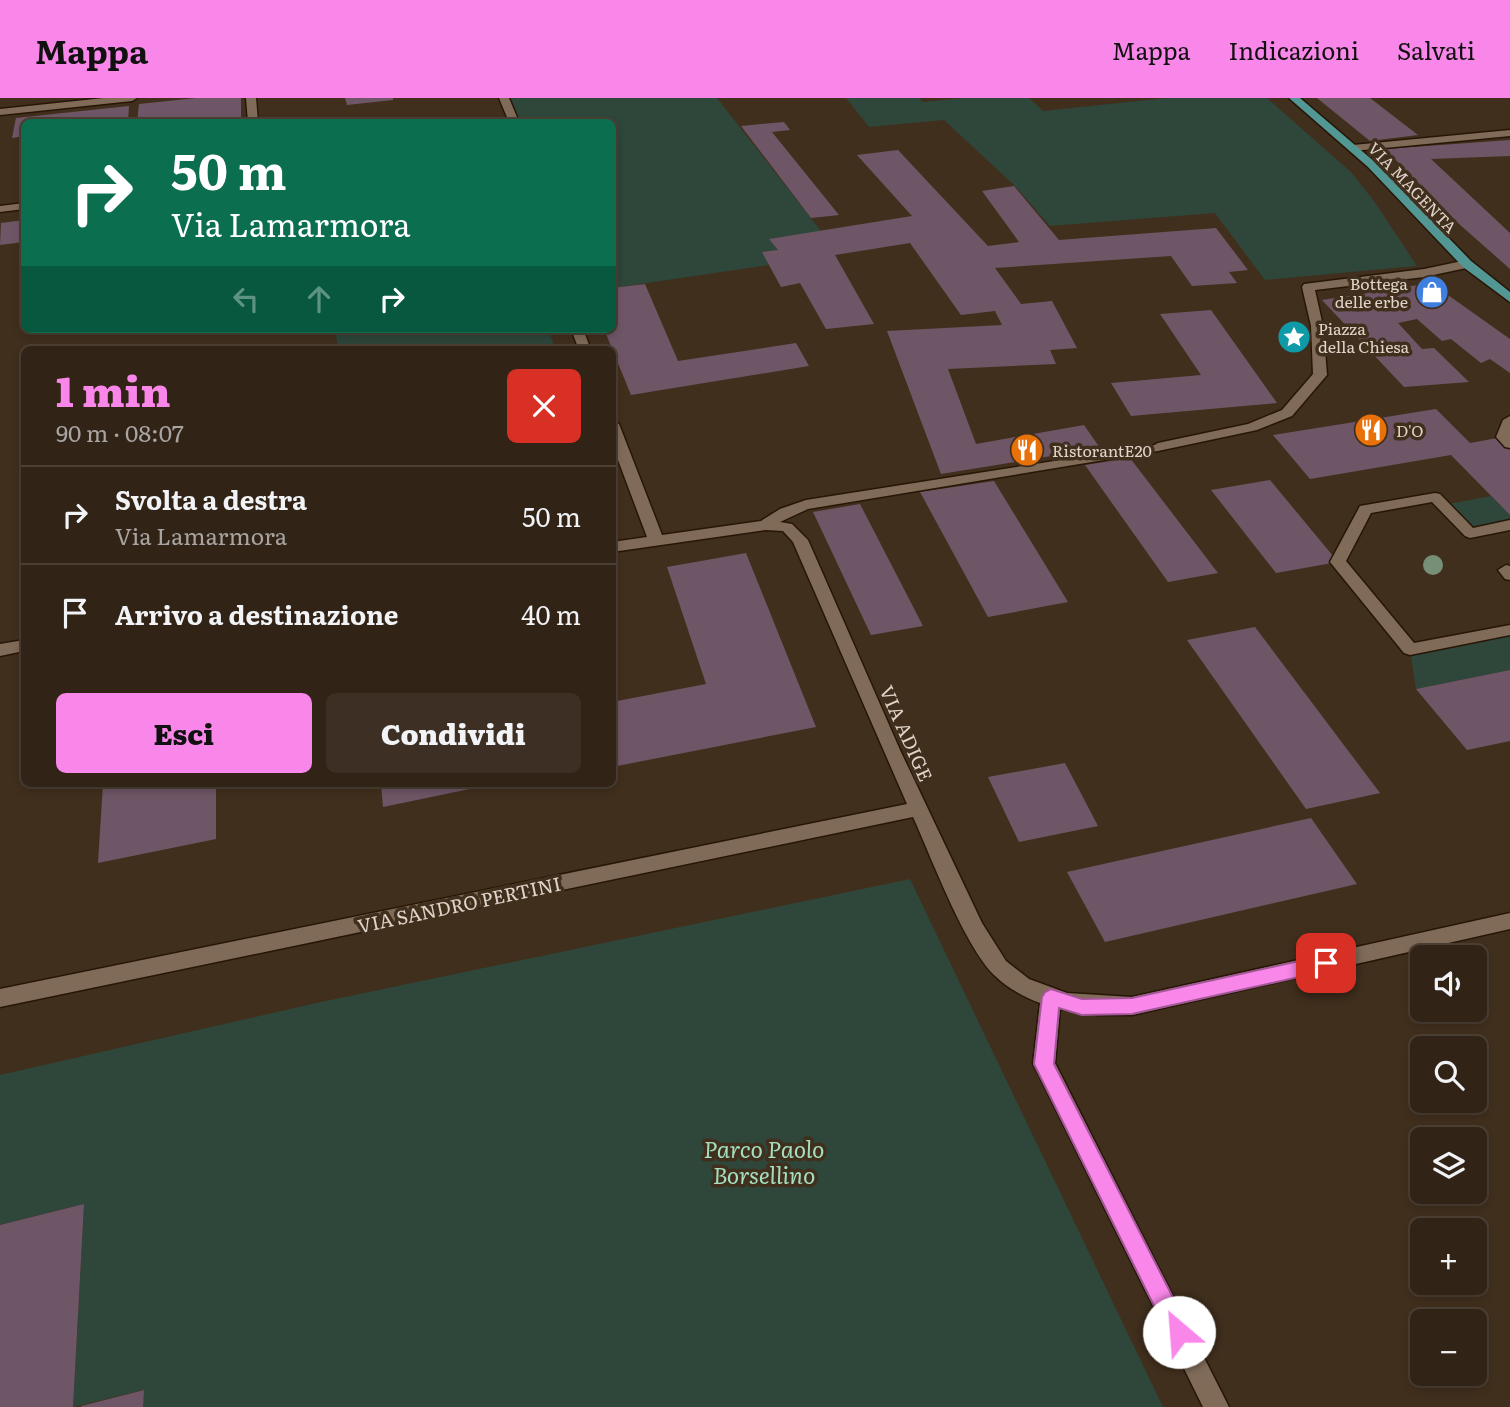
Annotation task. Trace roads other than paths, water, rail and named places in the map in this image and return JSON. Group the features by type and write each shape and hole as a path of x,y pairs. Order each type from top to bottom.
{"main road":[{"name":"VIA MAGENTA","path":"1294,98 1353,148 1467,264 1510,298"}],"street":[{"path":"3,110 132,98"},
{"path":"251,98 253,119"},
{"path":"504,98 513,119"},
{"path":"1353,148 1510,133"},
{"path":"0,209 21,206"},
{"path":"616,546 765,524 785,512 806,505 1158,447 1252,427 1287,412 1320,375 1317,326 1308,287 1424,273 1467,264"},
{"path":"1510,420 1503,437 1510,444"},
{"path":"616,435 656,540"},
{"path":"1510,525 1470,533 1436,497 1365,509 1338,562 1410,649 1510,629"},
{"name":"VIA ADIGE","path":"765,524 787,527 800,540 917,808 977,933 1004,973 1034,992 1051,997"},
{"path":"1510,569 1506,570 1510,575"},
{"path":"0,650 21,646"},
{"name":"VIA SANDRO PERTINI","path":"0,998 917,808"},
{"path":"1216,1407 1044,1064 1051,997 1082,1007 1132,1006 1510,921"}],"place":[{"name":"Bottega delle erbe","path":"1432,292"},
{"name":"Piazza della Chiesa","path":"1294,337"},
{"name":"D'O","path":"1371,430"},
{"name":"RistorantE20","path":"1027,450"}],"park label":[{"name":"Parco Paolo Borsellino","path":"764,1161"}]}
